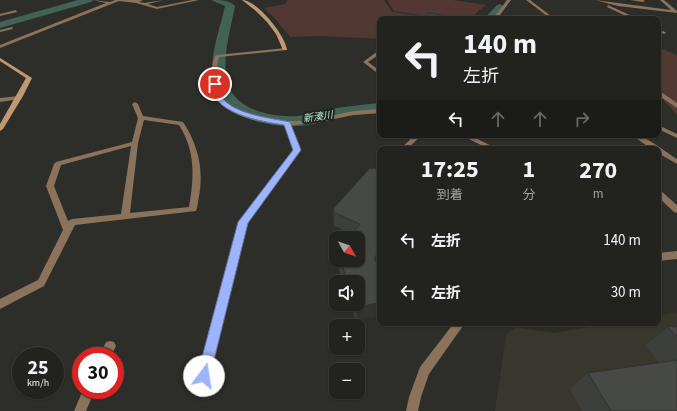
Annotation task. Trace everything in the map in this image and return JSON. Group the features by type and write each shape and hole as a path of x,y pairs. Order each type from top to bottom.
{"street":[{"path":"94,0 110,3"},
{"path":"0,47 119,0 136,2 157,8 197,0"},
{"path":"136,2 140,0"},
{"path":"143,4 162,0"},
{"path":"244,0 259,11 272,25 285,49 220,56 215,61 217,93 226,105 249,116 287,123 310,122 351,113 377,111"},
{"path":"497,16 509,0"},
{"path":"528,0 549,16"},
{"path":"597,0 676,12"},
{"path":"632,0 643,1"},
{"path":"662,0 676,12"},
{"path":"603,2 605,5 629,16"},
{"path":"1,15 16,11"},
{"path":"1,15 7,17"},
{"path":"0,31 12,28"},
{"path":"377,54 365,62 377,71"},
{"path":"0,59 29,78 0,129"},
{"path":"661,94 677,106"},
{"path":"0,100 19,98"},
{"path":"125,216 135,143 141,118 135,104"},
{"path":"0,304 40,283 72,222 193,209 197,180 195,156 184,128 181,123 141,118"},
{"path":"200,391 243,222 297,150 287,123"},
{"path":"661,128 677,136"},
{"path":"406,146 416,138"},
{"path":"469,138 484,146"},
{"path":"640,138 653,146"},
{"path":"68,231 50,186 58,164 135,143"},
{"path":"661,151 677,162"},
{"path":"661,197 677,210"},
{"path":"661,257 677,255"},
{"path":"412,411 424,371 458,326"},
{"path":"80,411 85,399"}],"shaded area":[{"path":"288,0 384,0 392,12 414,15 377,16 377,39 321,36 290,37 264,8 285,4"},
{"path":"388,0 453,0 486,5 474,16 427,16 394,11"},
{"path":"661,48 677,55 677,115 661,97"},
{"path":"677,312 677,411 495,411 506,335 516,327 553,333 596,326 661,326 661,315"}],"building":[{"path":"429,13 448,16 426,16"},
{"path":"370,168 377,169 377,254 374,258 377,264 377,303 365,306 365,275 345,275 343,267 365,267 365,231 354,231 360,224 333,212 335,210 333,209"},
{"path":"677,326 677,337 668,327"},
{"path":"677,360 677,411 611,411 588,373"}],"waterway":[{"name":"新湊川","path":"0,25 88,0"},
{"name":"新湊川","path":"216,0 227,3 230,6 218,67 220,84 223,92 228,100 236,106 255,115 286,121 296,121 338,113 377,108"},
{"name":"新湊川","path":"492,16 500,7"}],"route":[{"path":"204,376 243,222 297,150 287,123 260,119 234,110 221,100 217,93 215,84"}]}
